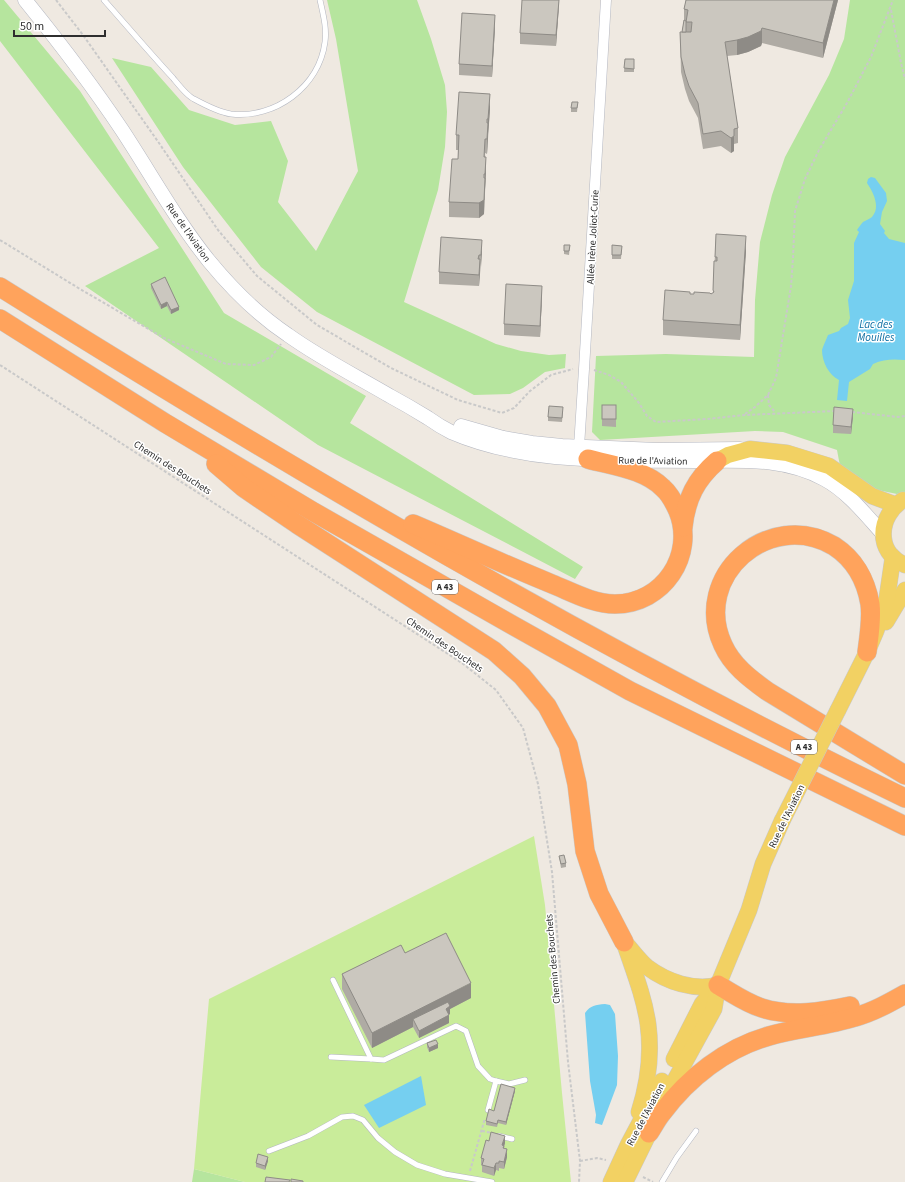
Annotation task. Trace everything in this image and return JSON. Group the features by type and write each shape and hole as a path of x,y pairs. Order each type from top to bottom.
{"highway":[{"name":"A 43","path":"0,287 185,402 324,485 531,603 749,720 905,798"},
{"name":"A 43","path":"0,319 165,423 312,511 514,626 623,687 905,826"},
{"path":"165,423 244,488 494,651 522,676 547,706 568,745 577,784 585,851 599,894 624,942"},
{"path":"583,453 650,478 664,488 675,503 683,527"},
{"path":"324,485 540,579 594,600 614,604 624,604 650,595 672,575 679,560 683,541 683,527 686,509 691,494 695,485 705,472 717,461"},
{"path":"867,652 870,605 864,581 853,563 827,542 808,536 779,536 753,547 738,558 728,570 723,580 716,605 717,623 723,645 737,666 746,676 767,691 905,775"},
{"path":"718,985 745,1001 761,1008 792,1013 850,1007 905,993"},
{"path":"649,1133 672,1100 693,1080 716,1061 740,1047 756,1040 774,1035 855,1017 874,1010 905,993"}],"main road":[{"path":"717,461 728,455 750,449"},
{"name":"Rue de l'Aviation","path":"750,449 787,453 829,466 872,496 900,502"},
{"path":"899,561 888,550 883,534 884,523 889,513 900,502"},
{"name":"Rue de l'Aviation","path":"625,1182 675,1080 714,1009 718,985 749,910 763,864 782,821 867,652 876,631 899,561"},
{"name":"Rue de l'Aviation","path":"867,652 905,590"},
{"path":"624,942 648,967 671,980 690,986 705,987 718,985"},
{"path":"624,942 644,1005 648,1024 649,1049 649,1066 644,1095 628,1145"},
{"name":"Rue de l'Aviation","path":"611,1182 628,1145 702,1004 718,985"}],"street":[{"name":"Rue de l'Aviation","path":"25,0 92,86 142,160 179,220 206,257 246,301 264,318 288,336 449,431 493,447 554,457 583,453 657,450 750,449"},
{"name":"Allée Irène Joliot-Curie","path":"583,453 584,369 606,0"},
{"name":"Rue de l'Aviation","path":"408,406 465,428 503,438 583,453 717,461 771,462 802,469 827,480 853,501 883,534"}],"lane":[{"path":"104,0 192,99 216,110 230,114 254,113 277,107 291,99 314,75 325,42 325,23 320,0"},
{"path":"333,980 371,1059"},
{"path":"331,1057 384,1060 456,1026 466,1031 478,1066 490,1078 509,1084 525,1080"},
{"path":"488,1110 496,1081"},
{"path":"269,1151 308,1136 342,1117 353,1116 363,1120 378,1138 395,1152 417,1165 445,1174 492,1182"},
{"path":"662,1182 696,1130"},
{"path":"492,1134 512,1139"}],"path":[{"path":"56,0 88,41 218,230 257,276 317,325 391,368 458,400 502,412 514,408 530,391 552,375 572,369 593,370 609,375 621,382 639,403 647,416 656,422 775,413 842,411"},
{"path":"745,415 768,395 776,378 791,286 795,211 808,173 819,150 847,103 871,57 893,0"},
{"path":"890,9 905,79"},
{"path":"0,240 164,338 226,364 254,365 261,362 271,357 288,336"},
{"name":"Chemin des Bouchets","path":"0,365 462,663 496,690 505,702 523,728 539,792 552,872 568,1062 580,1161 579,1182"},
{"path":"768,395 769,405 775,413"},
{"path":"849,412 898,417 905,416"},
{"path":"468,1178 488,1110"},
{"path":"482,1130 492,1134"},
{"path":"580,1161 597,1158 608,1160"},
{"path":"640,1176 654,1182"}],"green space":[{"path":"0,0 4,0 80,91 224,313 366,396 350,423 583,567 575,579 318,445 85,286 159,248 0,41"},
{"path":"327,0 417,0 445,85 447,112 445,147 438,190 404,302 496,344 521,351 549,355 566,354 565,368 545,372 523,388 510,394 474,395 317,312 261,267 183,167 112,58 151,67 189,110 235,125 271,121 288,161 278,202 316,251 358,171 336,39"},
{"path":"850,0 905,0 905,492 897,494 873,489 840,466 837,450 783,432 755,431 600,440 592,432 596,356 666,354 754,357 755,300 760,242 772,195 785,157 829,75 844,39"},
{"path":"534,836 545,905 571,1182 245,1182 194,1169 209,999"},
{"path":"194,1169 245,1182 192,1182"}],"water":[{"name":"Lac des Mouilles","path":"871,177 875,178 886,193 887,201 882,212 880,224 885,231 884,233 889,239 905,243 905,360 881,361 873,364 870,369 849,382 847,401 837,400 839,380 832,375 827,368 823,359 822,350 828,335 839,331 848,324 850,318 848,300 854,281 854,243 859,232 857,230 863,222 872,217 876,209 874,195 867,183 868,179"},
{"path":"605,1004 610,1005 615,1014 618,1056 617,1085 602,1125 595,1123 596,1115 590,1081 585,1013 589,1008"},
{"path":"421,1076 426,1105 379,1128 364,1105"}],"building":[{"path":"522,0 559,0 556,35 520,33"},
{"path":"686,0 834,0 823,43 762,28 761,31 748,37 725,42 738,128 734,129 734,136 731,138 721,131 703,134 698,103 689,86 681,57 680,32 691,32 692,22 686,22 688,10 684,9"},
{"path":"462,13 495,15 492,66 459,64"},
{"path":"684,20 686,21 686,32 682,32"},
{"path":"625,59 634,59 634,69 624,68"},
{"path":"459,92 490,94 487,119 487,139 485,139 484,157 486,157 484,174 484,200 479,203 449,202 452,159 458,159 459,135 456,135"},
{"path":"572,102 578,102 577,108 571,108"},
{"path":"716,234 746,236 740,325 663,320 665,290 690,292 690,294 694,294 694,292 711,294 714,292 714,261 717,261 717,257 715,257"},
{"path":"441,237 482,240 481,255 479,255 478,259 480,259 479,275 439,272"},
{"path":"564,245 570,245 569,251 564,251"},
{"path":"612,245 622,246 621,255 612,255"},
{"path":"165,277 179,307 171,310 167,302 161,305 151,284"},
{"path":"506,284 542,286 540,326 504,324"},
{"path":"602,405 616,405 616,419 602,419"},
{"path":"549,406 563,407 562,418 548,417"},
{"path":"834,407 853,409 851,427 833,425"},
{"path":"564,855 566,863 561,864 559,856"},
{"path":"446,933 471,983 372,1033 342,974 401,945 405,953"},
{"path":"448,1002 450,1006 446,1009 449,1015 419,1031 413,1019"},
{"path":"436,1040 438,1044 429,1048 427,1043"},
{"path":"501,1084 515,1088 506,1122 498,1120 497,1124 486,1121 489,1109 494,1111"},
{"path":"491,1132 505,1136 502,1145 504,1146 503,1148 507,1149 504,1162 499,1161 499,1163 496,1163 494,1168 482,1165 484,1159 481,1158 486,1140 489,1141"},
{"path":"258,1154 268,1157 265,1166 256,1163"},
{"path":"266,1177 290,1180 289,1182 265,1182"},
{"path":"291,1179 303,1181 303,1182 291,1182"}]}
